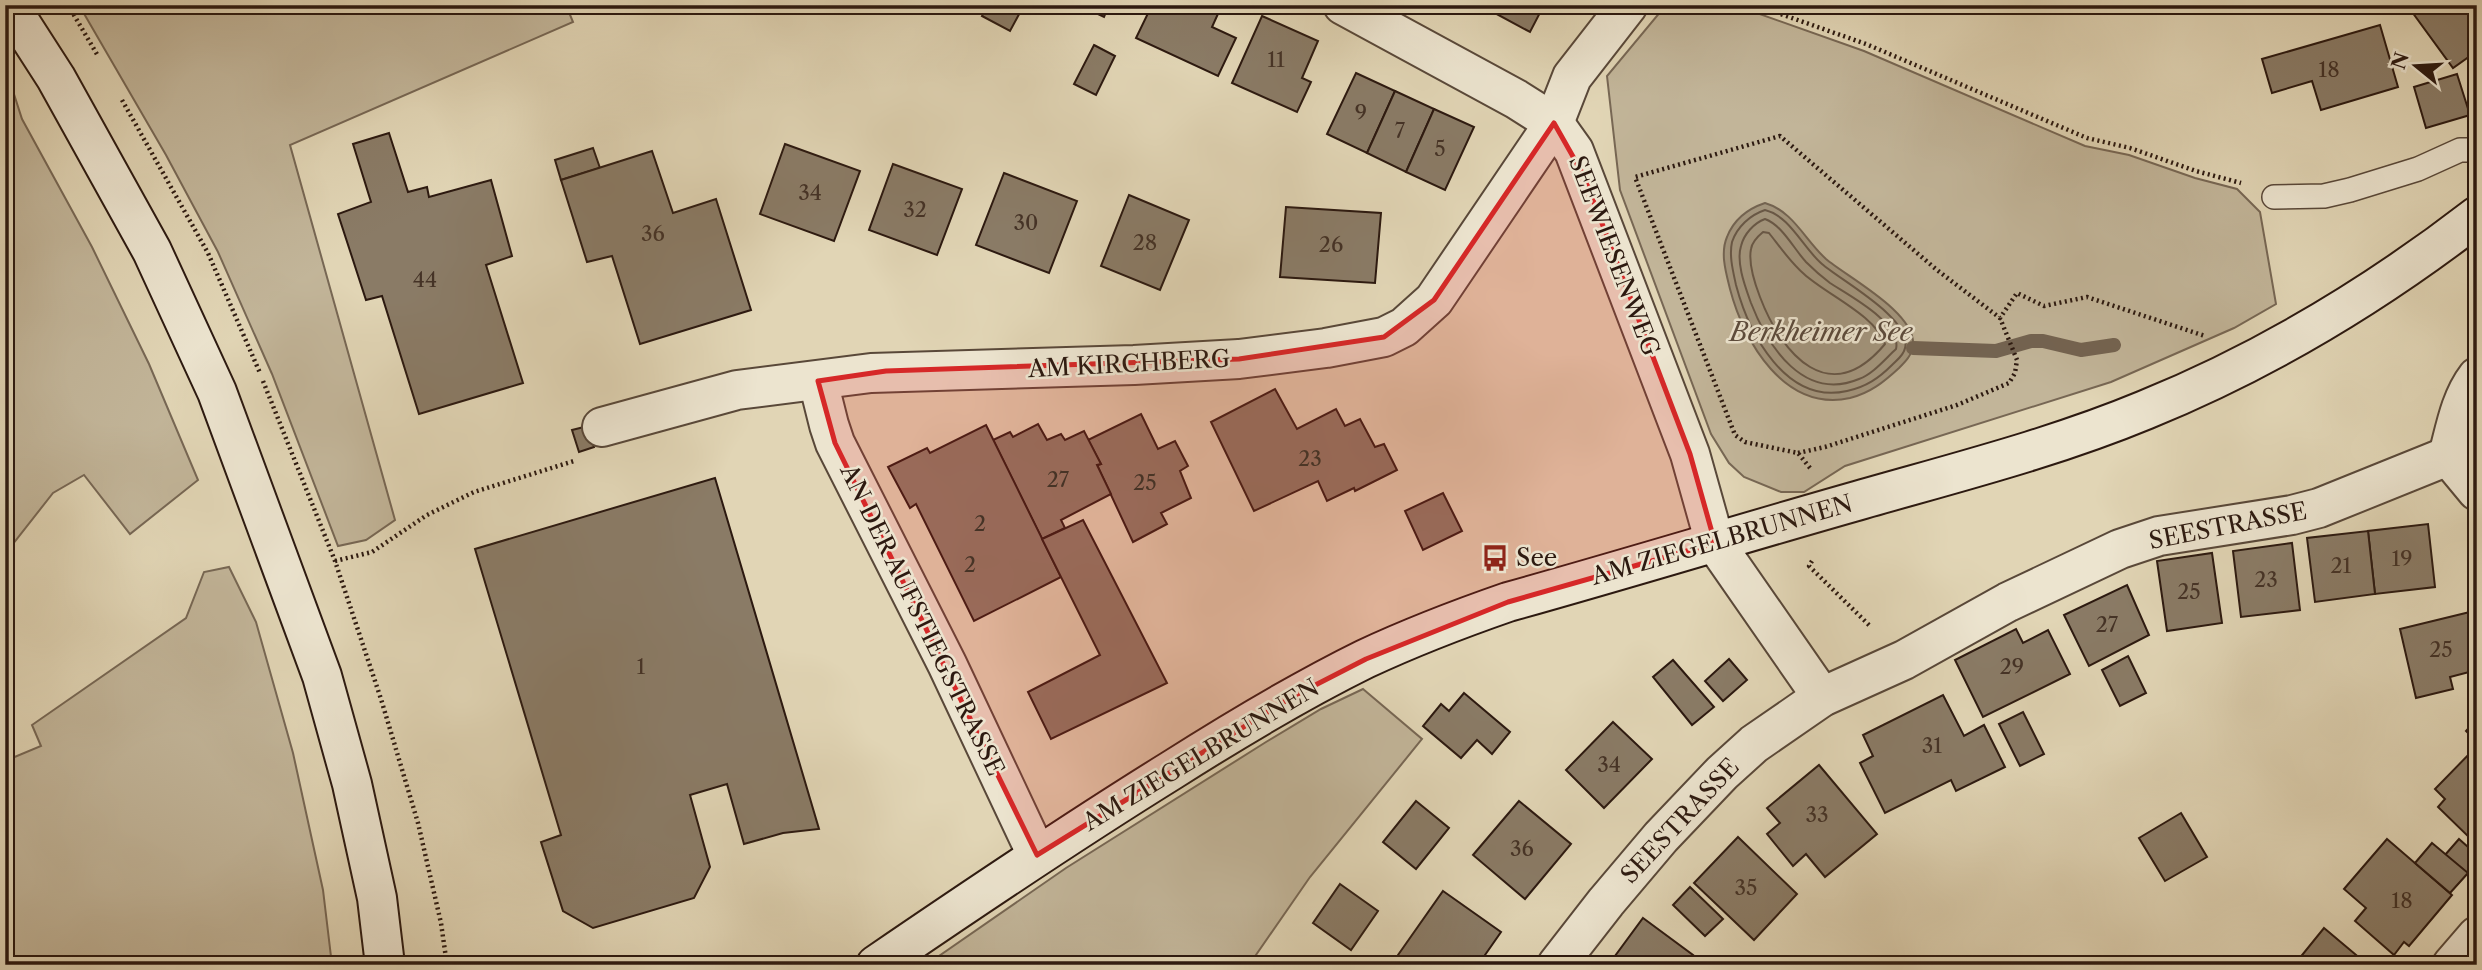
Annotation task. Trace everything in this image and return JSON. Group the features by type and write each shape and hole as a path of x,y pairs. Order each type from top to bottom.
{"street":[{"path":"9,5 56,78 152,251 217,392 322,676 352,784 377,898 385,965"},
{"name":"SEEWIESENWEG","path":"1343,5 1516,99 1554,123 1574,151 1690,454 1715,543"},
{"name":"AM KIRCHBERG","path":"602,427 737,390 887,371 1122,366 1239,359 1326,348 1384,337 1404,327 1434,300 1554,123 1572,77 1628,5"},
{"name":"AM ZIEGELBRUNNEN","path":"876,965 1037,855 1292,697 1366,659 1440,626 1507,602 2063,439 2144,411 2227,373 2319,323 2387,281 2477,216"},
{"path":"2477,377 2470,385 2460,412 2448,456 2477,491"},
{"name":"AN DER AUFSTIEGSTRASSE","path":"818,381 835,443 947,664 1037,855"},
{"name":"SEESTRASSE","path":"1557,965 1661,837 1722,773 1754,744 1822,697 1904,660 2008,602 2120,550 2159,536 2319,508 2448,456"},
{"path":"1715,543 1822,697"},
{"path":"2452,965 2477,936"}],"lane":[{"path":"2274,197 2324,196 2350,190 2418,169 2460,150 2477,150"}],"path":[{"path":"1755,5 1866,44 2087,138 2130,148 2240,183 2274,197"},
{"path":"1780,136 1937,270 2000,318 2017,360 2015,373 2009,383 1957,405 1825,447 1798,453 1745,442 1735,435 1635,177 1780,136"},
{"path":"2000,318 2017,293 2044,306 2087,296 2204,335 2227,373"},
{"path":"335,561 372,552 427,515 474,492 599,453 602,427"},
{"path":"1798,453 1818,478 1835,544 1816,554 1809,566 1904,660"}],"highlighted area":[{"path":"1554,123 1584,176 1690,454 1715,543 1508,602 1366,659 1292,697 1037,855 835,443 818,381 886,371 1239,359 1384,337 1434,300"}],"shaded area":[{"path":"79,5 566,5 573,22 290,145 395,520 366,540 338,546 272,374 218,252 166,155"},
{"path":"1666,5 1740,7 1864,51 2085,146 2129,155 2195,178 2237,189 2260,212 2276,304 2234,328 2111,382 1845,466 1804,492 1781,492 1744,477 1729,463 1711,434 1620,190 1607,76"},
{"path":"5,78 12,88 22,119 92,247 149,364 198,480 130,534 84,475 53,493 5,554"},
{"path":"229,567 256,622 293,753 323,890 332,965 5,965 5,761 41,746 32,725 186,618 204,572"},
{"path":"1363,689 1422,739 1310,877 1249,965 926,965 1066,868 1266,742 1321,709"}],"water":[{"name":"Berkheimer See","path":"1765,203 1783,212 1826,259 1879,297 1904,321 1911,334 1911,352 1899,368 1870,390 1850,398 1827,400 1806,394 1787,384 1757,351 1730,289 1724,250 1727,237 1737,220 1752,208"}],"building":[{"path":"984,5 1024,5 1010,31 982,16 987,7"},
{"path":"1079,5 1109,5 1104,17"},
{"path":"1152,5 1222,5 1212,27 1236,38 1218,76 1136,38"},
{"path":"1480,5 1544,5 1530,32"},
{"path":"2407,5 2477,5 2477,51 2453,68"},
{"path":"1262,16 1318,41 1302,78 1311,82 1297,112 1232,83"},
{"path":"2380,25 2398,87 2321,110 2312,81 2272,93 2262,59"},
{"path":"1094,45 1115,56 1096,95 1074,84"},
{"path":"1356,73 1395,91 1367,153 1327,134"},
{"path":"2457,74 2470,115 2426,128 2414,87"},
{"path":"1395,91 1434,109 1406,172 1367,153"},
{"path":"1434,109 1474,127 1445,190 1406,172"},
{"path":"389,133 408,192 427,187 429,197 491,180 512,256 486,265 523,383 419,414 382,296 366,300 338,214 371,202 353,144"},
{"path":"785,144 860,171 834,241 760,214"},
{"path":"593,148 600,168 561,180 555,160"},
{"path":"652,151 673,213 716,199 751,310 640,344 612,256 587,262 561,180"},
{"path":"893,164 962,189 937,255 869,230"},
{"path":"1004,173 1077,201 1049,273 976,245"},
{"path":"1129,195 1189,220 1160,290 1101,266"},
{"path":"1286,207 1381,213 1375,283 1280,277"},
{"path":"1275,389 1297,429 1336,409 1345,426 1360,419 1375,447 1384,444 1397,470 1355,491 1354,488 1327,501 1318,481 1254,511 1211,422"},
{"path":"1141,414 1158,449 1175,441 1188,466 1180,471 1191,498 1161,513 1167,524 1133,542 1097,465 1101,464 1088,440"},
{"path":"1038,424 1047,440 1061,434 1065,440 1084,431 1101,464 1097,465 1111,494 1061,520 1065,528 1042,539 993,440 1010,432 1013,437"},
{"path":"986,425 1061,577 974,621 916,504 910,508 888,467 927,448 930,453"},
{"path":"588,426 594,447 579,452 572,430"},
{"path":"715,478 819,829 783,833 744,844 727,784 690,795 710,867 694,898 593,928 563,911 541,842 561,835 475,549"},
{"path":"1443,493 1462,531 1423,550 1405,511"},
{"path":"1083,520 1167,683 1051,739 1028,692 1100,655 1042,539"},
{"path":"2428,524 2435,587 2375,594 2368,531"},
{"path":"2368,531 2375,594 2315,602 2307,538"},
{"path":"2292,543 2300,610 2241,617 2233,551"},
{"path":"2212,553 2222,623 2167,631 2157,561"},
{"path":"2127,585 2149,635 2089,666 2064,615"},
{"path":"2474,611 2477,621 2477,670 2450,677 2453,689 2416,698 2400,629"},
{"path":"2016,629 2023,643 2048,630 2070,674 1983,717 1955,660"},
{"path":"2128,656 2146,693 2120,706 2102,670"},
{"path":"1729,659 1747,680 1723,701 1705,681"},
{"path":"1673,660 1714,707 1692,725 1653,677"},
{"path":"1464,693 1510,732 1492,754 1477,740 1461,758 1423,726 1441,704 1449,711"},
{"path":"1943,695 1964,736 1984,725 2005,767 1956,791 1951,780 1885,813 1860,763 1873,756 1863,735"},
{"path":"2023,712 2044,754 2020,766 1999,724"},
{"path":"2477,719 2477,742 2466,731"},
{"path":"1613,722 1652,759 1604,808 1566,770"},
{"path":"2477,746 2477,845 2438,807 2445,799 2435,789"},
{"path":"1819,765 1877,834 1825,877 1806,854 1793,866 1767,834 1780,823 1767,808"},
{"path":"1416,801 1449,828 1416,869 1383,842"},
{"path":"1519,801 1571,844 1525,899 1473,855"},
{"path":"2181,813 2207,857 2165,881 2139,838"},
{"path":"1738,837 1797,894 1754,940 1694,883"},
{"path":"2387,839 2452,895 2409,946 2404,942 2394,955 2355,921 2366,908 2344,889"},
{"path":"2459,839 2477,855 2476,880 2445,855"},
{"path":"2432,843 2468,873 2450,893 2415,863"},
{"path":"1340,884 1378,911 1351,950 1313,923"},
{"path":"1690,887 1723,919 1705,936 1673,905"},
{"path":"1443,891 1501,932 1478,965 1411,965 1398,955"},
{"path":"1643,918 1693,955 1685,965 1628,965 1615,956"},
{"path":"2324,928 2368,965 2294,965"}],"waterway":[{"path":"1913,348 1996,351 2031,341 2043,341 2081,350 2114,345"}],"place":[{"name":"See","path":"1495,558"}]}
